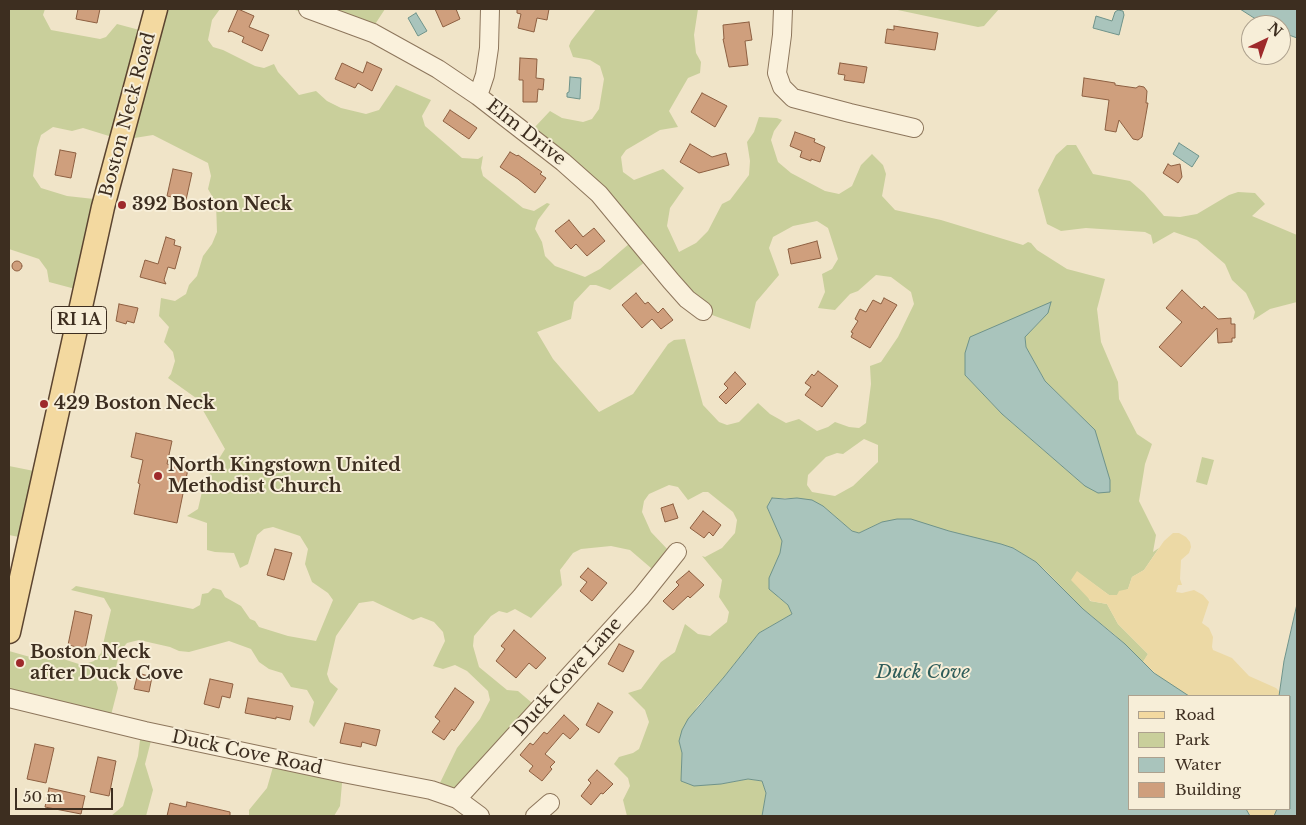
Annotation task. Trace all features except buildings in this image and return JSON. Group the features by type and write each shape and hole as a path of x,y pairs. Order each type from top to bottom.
{"main road":[{"name":"Boston Neck Road","path":"9,632 103,207 156,9"}],"street":[{"name":"Elm Drive","path":"308,9 373,33 438,69 478,96 564,162 599,194 671,281 687,299 703,311"},
{"path":"478,96 486,66 490,9"},
{"path":"782,9 782,35 777,73 782,87 793,98 850,114 914,128"},
{"name":"Duck Cove Lane","path":"457,800 528,723 618,620 641,597 677,552"},
{"name":"Duck Cove Road","path":"9,698 154,733 431,790 457,800 480,816"},
{"path":"535,816 550,803"}],"green space":[{"path":"9,9 45,9 43,15 51,30 100,39 106,37 117,24 147,32 155,9 220,9 212,20 208,40 213,47 255,66 264,68 274,64 278,72 299,95 316,91 327,101 341,108 366,114 379,110 396,85 431,100 422,116 425,126 462,158 478,159 483,156 481,168 483,176 523,208 534,211 547,203 550,204 538,220 535,229 542,242 545,256 555,266 585,277 600,269 630,243 597,198 529,138 534,128 550,111 562,118 583,122 592,119 599,109 604,79 600,66 590,60 573,57 569,46 596,9 698,9 694,35 696,53 701,62 700,73 688,78 669,111 678,127 660,130 626,150 621,157 623,172 634,180 663,169 684,188 670,208 667,226 679,252 696,243 708,231 722,204 730,200 749,175 750,161 747,142 754,132 759,117 777,118 782,120 774,131 771,140 778,162 791,173 825,191 839,194 852,186 861,165 872,154 883,165 886,174 882,196 895,210 941,220 1023,245 1028,242 1067,269 1105,279 1097,309 1101,342 1118,382 1119,399 1137,434 1152,444 1145,464 1139,501 1156,535 1153,552 1159,548 1144,570 1132,577 1128,589 1117,595 1109,595 1077,572 1090,601 1107,604 1118,624 1148,654 1143,662 1115,635 1083,609 1036,562 1013,548 949,531 882,522 859,533 852,531 823,506 797,498 772,498 767,507 782,541 775,566 778,597 788,605 792,614 759,633 697,707 679,741 682,753 681,781 721,784 748,779 762,781 766,793 762,816 627,816 623,800 630,786 628,778 614,764 619,757 639,749 649,722 645,710 628,693 641,689 661,662 675,652 685,624 698,634 710,636 727,622 729,612 719,597 722,580 702,556 705,557 722,548 735,533 737,520 733,512 708,492 703,492 688,500 678,487 669,485 649,494 644,501 642,512 651,532 670,552 658,574 630,550 611,546 581,549 573,553 560,570 562,585 531,618 515,609 507,613 499,611 491,616 474,636 473,646 479,667 507,690 518,691 538,708 459,797 438,787 457,748 480,719 490,700 488,691 467,671 455,665 443,669 433,666 445,641 443,632 434,622 421,617 413,620 373,601 359,603 336,636 327,674 330,682 338,689 314,727 309,722 314,702 307,690 291,687 282,673 269,669 259,662 251,649 229,641 189,652 139,640 127,643 120,651 114,675 118,688 110,719 9,697 9,651 37,659 60,658 82,665 94,661 101,653 111,610 104,598 71,590 76,586 193,609 200,605 202,594 208,593 213,588 221,590 225,597 241,606 250,619 255,621 259,627 288,636 316,641 333,600 328,593 312,582 305,564 308,549 300,536 273,527 264,529 257,535 248,564 240,568 234,553 207,550 207,523 187,516 198,509 204,483 225,449 196,398 168,378 175,361 173,352 164,342 169,327 159,316 161,298 175,301 186,294 189,285 197,276 203,256 212,244 217,232 216,203 208,189 211,176 208,163 153,135 122,140 83,128 72,131 53,127 41,135 37,148 33,176 41,188 67,196 103,200 83,291 49,282 47,270 39,259 9,249","holes":["817,221 828,228 838,259 832,269 822,274 825,292 818,308 835,310 850,294 858,291 876,275 891,277 911,292 914,304 898,337 881,362 870,366 871,384 866,423 859,428 835,422 817,431 799,419 786,423 770,414 758,403 739,422 727,425 719,422 703,405 685,339 674,340 668,344 633,394 599,412 553,359 537,332 571,319 574,302 590,285 610,290 646,261 696,309 750,329 756,302 779,275 769,248 773,237 793,226","1048,313 1025,337 1026,347 1045,381 1095,430 1085,486 1002,414 965,375","864,439 878,445 878,462 853,486 835,496 812,492 807,485 808,475 826,457 837,453 843,454"]},
{"path":"292,9 385,9 370,32 366,34"},
{"path":"893,9 999,9 984,26 978,27"},
{"path":"1067,145 1076,145 1093,174 1130,181 1144,193 1164,216 1180,217 1197,214 1229,195 1238,192 1255,193 1265,204 1252,216 1297,235 1297,302 1270,309 1253,320 1255,312 1246,293 1232,280 1225,264 1197,240 1174,232 1153,244 1151,235 1145,232 1086,228 1061,231 1047,224 1038,190 1056,155"},
{"path":"1202,457 1214,460 1207,485 1196,482"},
{"path":"9,466 44,473 29,539 9,535"},
{"path":"141,732 153,733 145,764 153,790 146,816 111,816 123,806 138,756"},
{"path":"275,760 343,772 340,806 334,816 249,816 249,810 267,788"}],"sand":[{"path":"1173,533 1179,533 1190,542 1189,553 1181,560 1180,579 1182,585 1178,585 1176,592 1182,593 1194,590 1203,595 1209,602 1202,623 1209,628 1213,637 1213,650 1232,658 1249,676 1276,688 1279,691 1279,695 1186,695 1165,682 1143,662 1148,654 1118,624 1107,604 1091,601 1071,580 1077,571 1109,595 1117,595 1119,591 1128,589 1132,577 1144,570 1164,541"},
{"path":"1247,810 1277,810 1274,816 1250,816"}],"water":[{"path":"1240,9 1297,9 1297,38 1291,36 1291,15 1249,15"},
{"path":"1118,10 1123,11 1124,15 1119,35 1093,28 1096,16 1112,21 1115,12"},
{"path":"416,13 427,31 418,36 408,18"},
{"path":"570,77 581,78 580,99 567,97"},
{"path":"1179,143 1199,156 1192,167 1173,154"},
{"path":"1051,302 1048,313 1025,337 1026,347 1045,381 1095,430 1110,480 1110,492 1098,493 1085,486 1002,414 965,375 965,353 970,337"},
{"name":"Duck Cove","path":"772,498 812,500 823,506 852,531 859,533 882,522 911,519 1013,548 1036,562 1083,609 1125,644 1154,673 1187,695 1128,695 1128,810 1247,810 1250,816 762,816 766,793 762,781 748,779 694,786 681,781 682,753 679,741 688,719 759,633 792,614 788,605 769,589 769,578 780,553 782,541 767,507"},
{"path":"1297,604 1297,816 1274,816 1277,810 1291,810 1291,695 1279,695 1284,661"}],"place":[{"name":"392 Boston Neck","path":"122,205"},
{"name":"429 Boston Neck","path":"44,404"},
{"name":"North Kingstown United Methodist Church","path":"158,476"},
{"name":"Boston Neck after Duck Cove","path":"20,663"}]}
